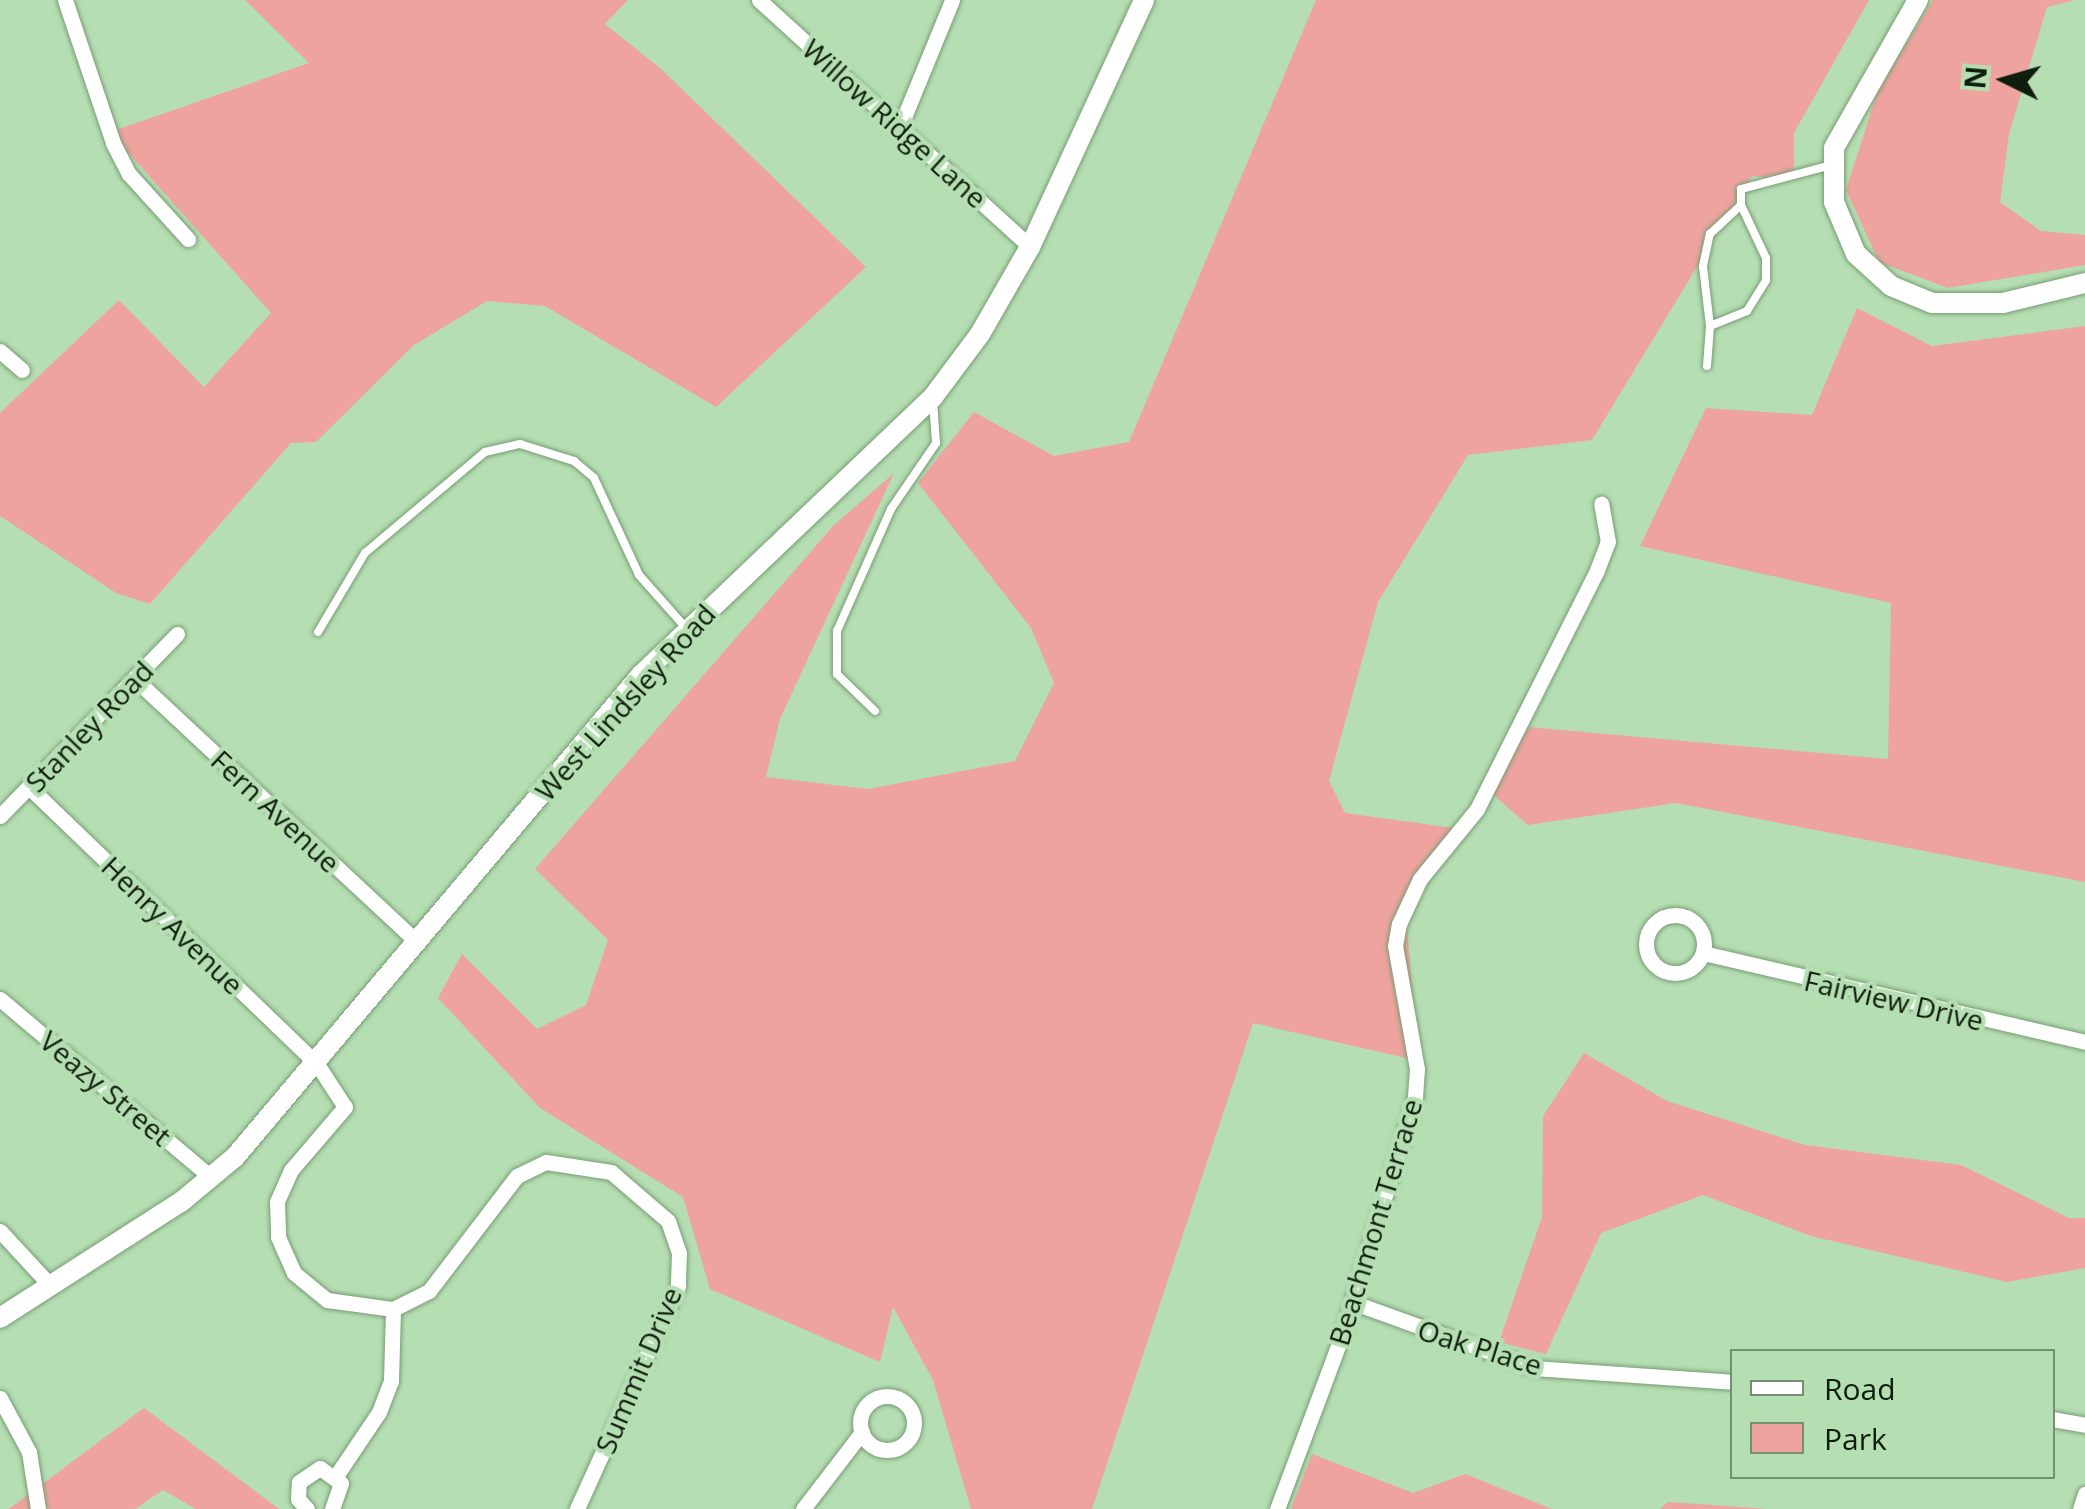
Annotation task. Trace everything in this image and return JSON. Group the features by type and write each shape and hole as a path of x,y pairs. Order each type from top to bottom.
{"street":[{"path":"65,0 128,174 188,239"},
{"name":"Willow Ridge Lane","path":"760,0 1030,246"},
{"path":"900,127 952,0"},
{"name":"West Lindsley Road","path":"0,1318 212,1178 316,1064 588,735 686,628 875,458 933,396 980,334 1030,246 1144,0"},
{"path":"1918,0 1842,124 1832,165 1834,202 1856,254 1910,296 1977,306 2085,283"},
{"path":"0,351 22,370"},
{"name":"Beachmont Terrace","path":"1277,1509 1352,1302 1415,1097 1418,1069 1396,946 1399,924 1420,879 1478,808 1597,570 1608,542 1601,504"},
{"name":"Stanley Road","path":"0,816 178,634"},
{"name":"Fern Avenue","path":"136,680 416,942"},
{"name":"Henry Avenue","path":"29,787 316,1064"},
{"name":"Fairview Drive","path":"1703,953 2085,1042"},
{"name":"Veazy Street","path":"0,999 212,1178"},
{"path":"316,1064 345,1107 291,1170 278,1202 278,1238 294,1273 327,1300 393,1309 391,1380 336,1476"},
{"name":"Summit Drive","path":"393,1309 429,1291 516,1176 546,1162 612,1172 642,1193 668,1222 679,1253 678,1286 577,1509"},
{"path":"0,1231 48,1284"},
{"name":"Oak Place","path":"1352,1302 1534,1368 1730,1382"},
{"path":"0,1398 28,1452 38,1509"},
{"path":"2055,1420 2085,1425"},
{"path":"802,1509 862,1432"},
{"path":"307,1509 297,1490 304,1474 320,1468 336,1476 342,1492 332,1509"},
{"path":"2080,1509 2085,1494"}],"lane":[{"path":"1710,326 1747,311 1766,280 1766,258 1741,205 1741,188 1832,165"},
{"path":"1708,366 1710,326 1702,266 1710,234 1741,205"},
{"path":"875,710 838,674 835,644 891,509 936,443 933,396"},
{"path":"318,632 365,553 485,452 520,444 574,461 594,478 639,574 686,628"}],"green space":[{"path":"245,0 628,0 605,24 660,68 866,267 716,407 545,306 487,301 414,345 316,442 291,443 150,604 116,593 0,516 0,413 119,300 204,387 271,313 110,132 309,63"},
{"path":"1316,0 1869,0 1794,133 1794,180 1752,176 1592,440 1468,455 1378,602 1329,781 1345,813 1461,829 1405,907 1419,1061 1253,1023 1092,1509 971,1509 933,1380 893,1307 880,1362 710,1289 683,1197 540,1108 438,998 462,954 537,1029 586,1005 608,940 535,869 833,526 894,473 780,719 766,777 868,789 1015,761 1054,683 1031,628 918,483 974,412 1054,456 1129,442"},
{"path":"1933,0 2075,0 2047,7 2009,134 2000,202 2041,231 2085,235 2085,265 1948,288 1879,262 1846,190 1877,93"},
{"path":"1857,308 1932,346 2085,326 2085,882 1676,803 1528,825 1491,793 1527,727 1888,759 1891,603 1640,546 1706,408 1812,415"},
{"path":"1584,1053 1667,1101 1805,1145 1961,1165 2069,1218 2085,1218 2085,1268 2007,1282 1811,1236 1703,1195 1601,1233 1546,1354 1499,1342 1542,1217 1543,1116"},
{"path":"144,1408 279,1509 196,1509 163,1490 135,1509 9,1509"},
{"path":"1312,1454 1413,1493 1465,1474 1552,1509 1291,1509"},
{"path":"1668,1502 1768,1509 1660,1509"}]}
